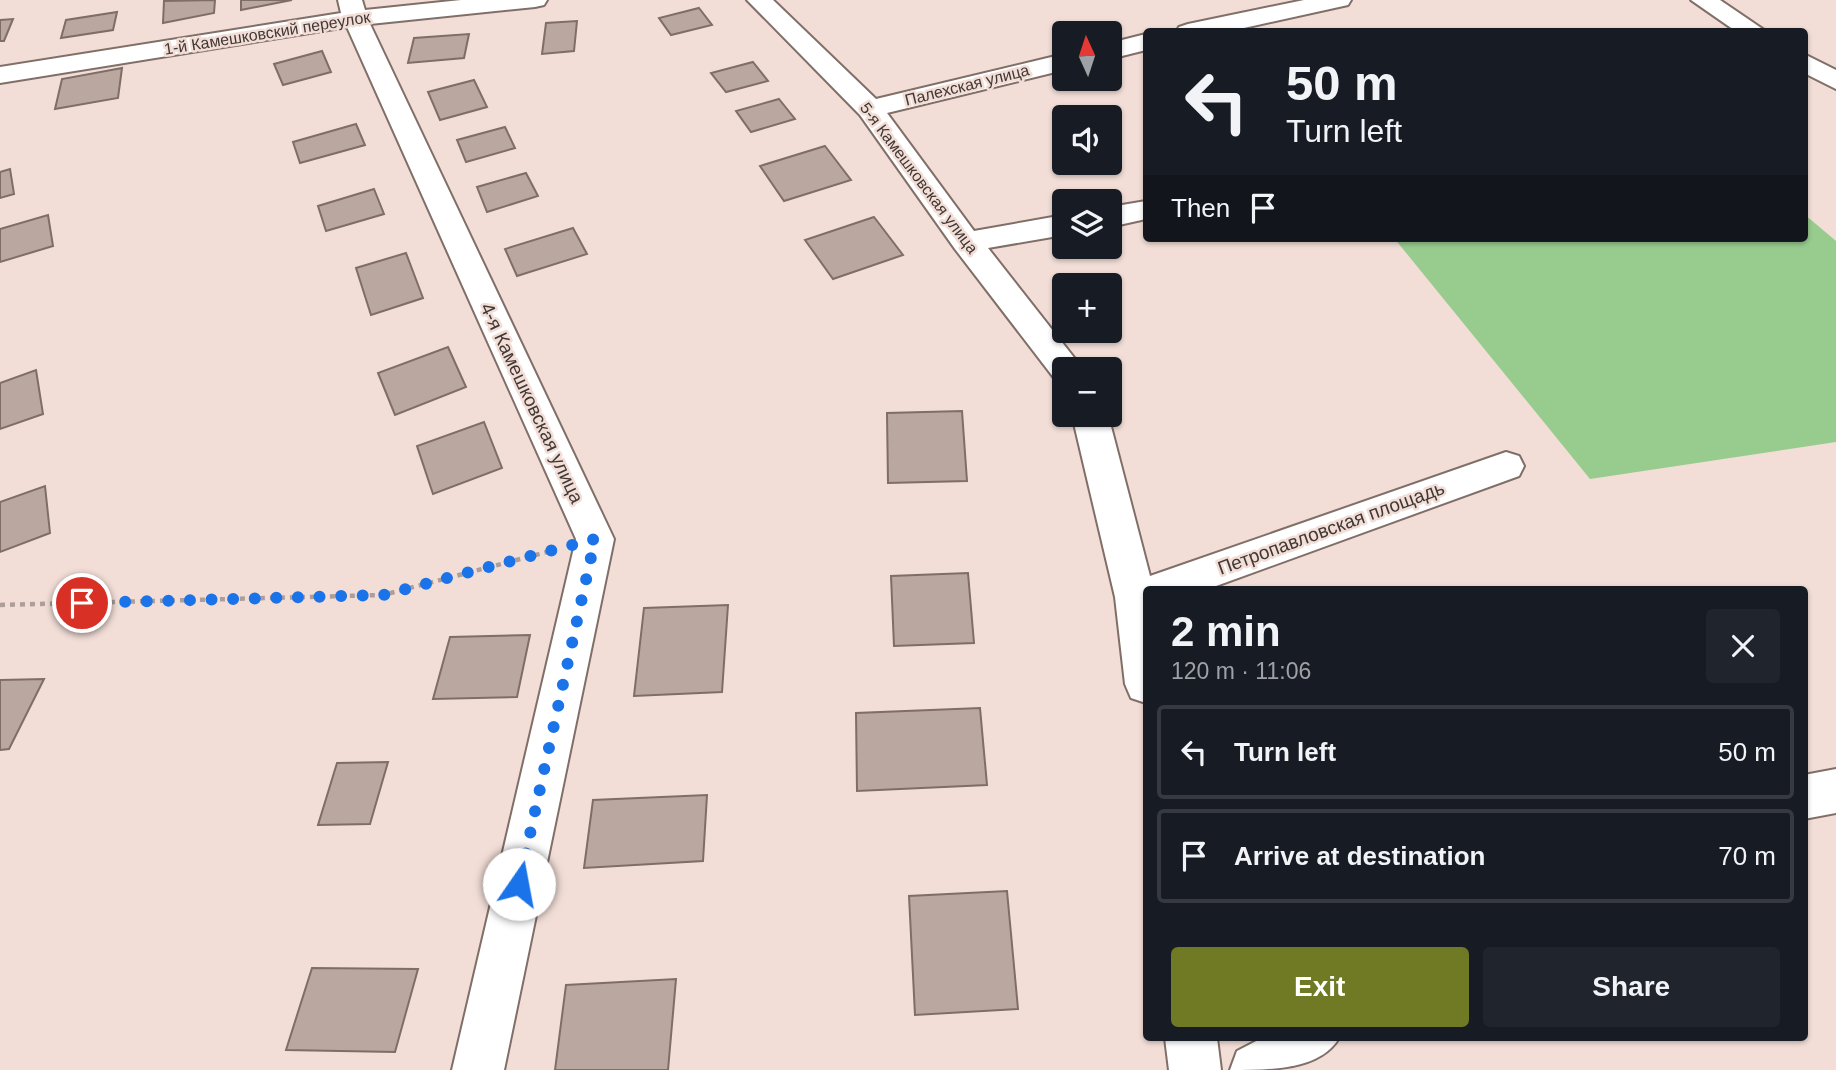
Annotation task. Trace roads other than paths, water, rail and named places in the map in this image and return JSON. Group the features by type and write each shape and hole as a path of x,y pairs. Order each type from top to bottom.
{"street":[{"name":"1-й Камешковский переулок","path":"0,75 352,9 535,0"},
{"name":"5-я Камешковская улица","path":"759,0 870,109 966,242 1057,357"},
{"path":"1207,28 1339,0"},
{"path":"1703,0 1748,28"},
{"name":"4-я Камешковская улица","path":"352,9 595,539 478,1070"},
{"path":"1122,48 1143,43"},
{"path":"1808,64 1836,81"},
{"name":"Палехская улица","path":"870,109 1052,65"},
{"path":"1808,92 1836,87"},
{"path":"1122,214 1143,210"},
{"path":"966,242 1052,227"},
{"path":"1094,427 1143,586"},
{"name":"Петропавловская площадь","path":"1168,586 1506,466"},
{"path":"1808,796 1836,791"},
{"path":"1191,1041 1195,1070"},
{"path":"1256,1070 1308,1041"}]}
